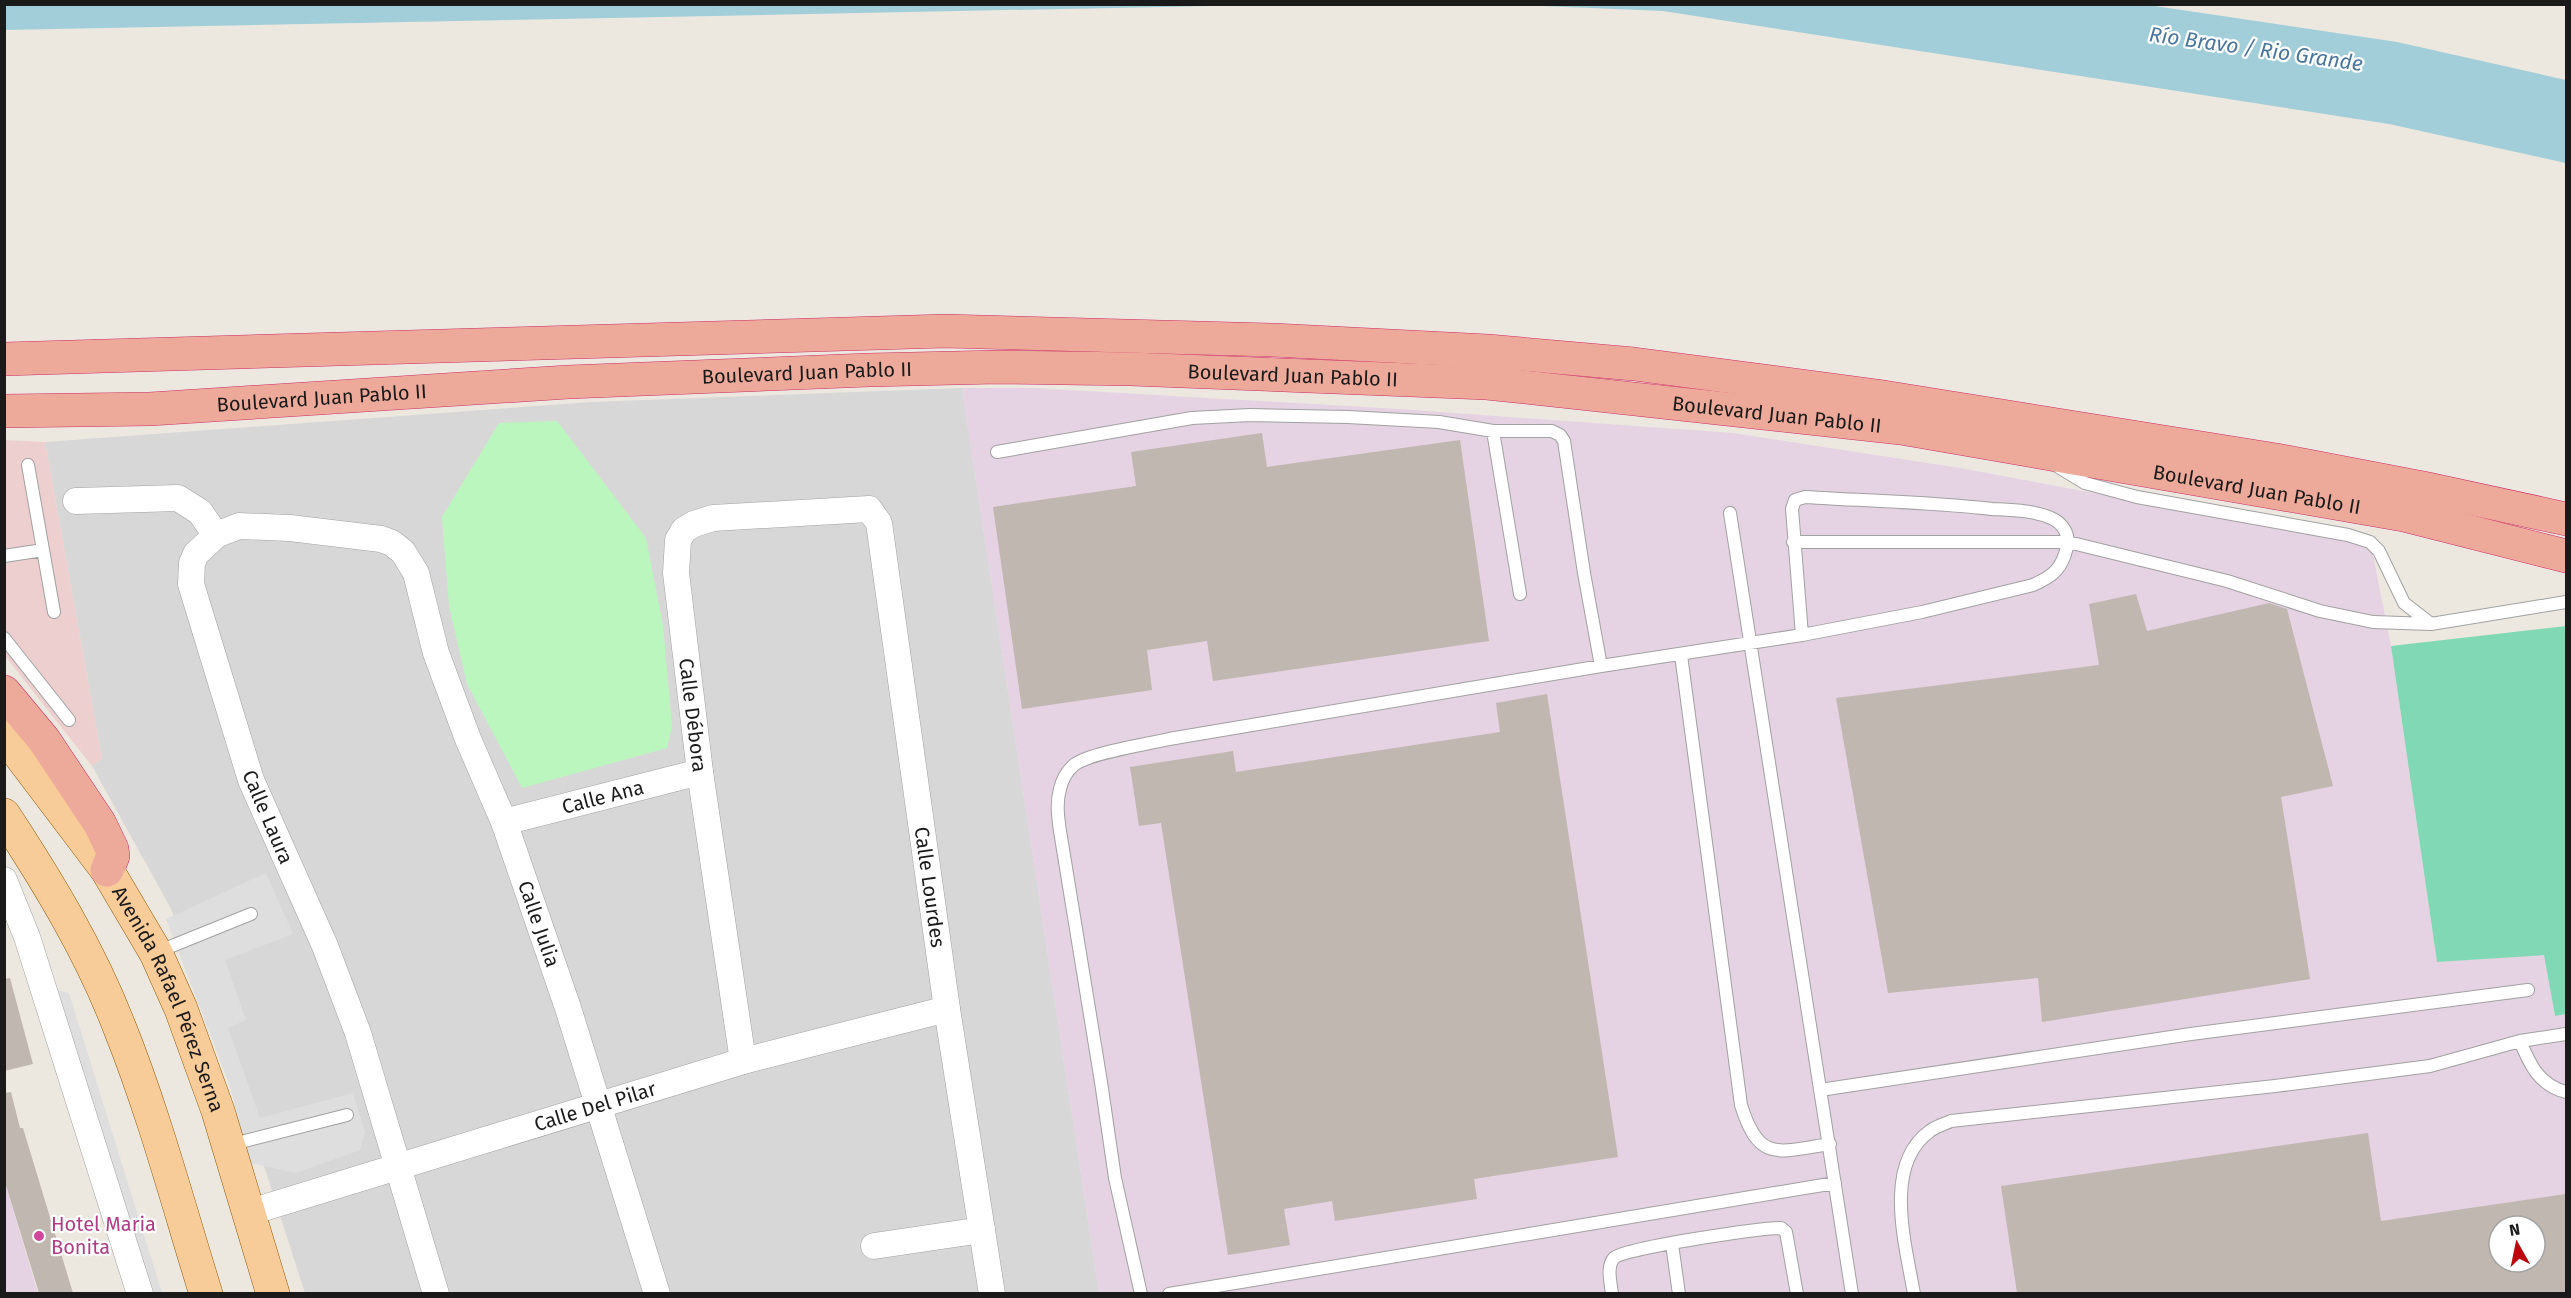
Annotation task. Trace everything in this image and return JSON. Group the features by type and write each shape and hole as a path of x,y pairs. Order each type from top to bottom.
{"highway":[{"name":"Boulevard Juan Pablo II","path":"4,359 945,331 1273,340 1488,351 1634,364 1878,396 2276,460 2433,489 2566,519"},
{"name":"Boulevard Juan Pablo II","path":"4,411 150,409 568,382 731,374 985,368 1131,369 1487,383 1901,428 2404,515 2566,556"},
{"path":"4,692 44,740 100,824 112,849 107,870"}],"main road":[{"name":"Avenida Rafael Pérez Serna","path":"9,738 107,870 156,953 181,1009 228,1145 273,1293"},
{"path":"4,815 14,838 51,886 87,954 119,1025 206,1293"}],"street":[{"path":"76,501 178,498 200,512 216,535"},
{"name":"Calle Lourdes","path":"844,511 869,509 879,523 947,1009 992,1293"},
{"name":"Calle Débora","path":"743,1061 700,772 676,573 678,540 684,530 712,518 844,511"},
{"name":"Calle Laura","path":"409,559 392,543 381,539 290,528 239,526 216,535 196,554 191,572 191,584 251,780 325,946 358,1033 436,1293"},
{"name":"Calle Julia","path":"409,559 416,573 436,653 468,739 504,822 568,1008 657,1293"},
{"name":"Calle Ana","path":"504,822 700,772"},
{"path":"4,880 27,938 140,1293"},
{"name":"Calle Del Pilar","path":"247,1213 743,1061 947,1009"},
{"path":"874,1246 982,1230"}],"lane":[{"path":"997,452 1192,418 1250,415 1348,417 1439,422 1493,430 1552,431 1560,435 1564,441 1601,666"},
{"path":"1493,430 1520,594"},
{"path":"2030,450 2085,483 2116,492 2348,535 2370,542 2379,551 2404,603 2431,624"},
{"path":"28,465 54,612"},
{"path":"1141,1293 1115,1178 1057,807 1060,787 1066,773 1076,763 1169,739 1601,666 1750,645 1922,612 2033,585 2049,578 2059,570 2068,542 2065,530 2051,518 2032,513 1975,507 1805,497 1795,500 1792,509 1793,542 1802,635"},
{"path":"1730,513 1852,1293"},
{"path":"1793,542 2068,542 2228,581 2320,611 2373,622 2431,624 2566,602"},
{"path":"4,555 43,550"},
{"path":"4,638 69,720"},
{"path":"1681,655 1744,1114 1749,1131 1761,1146 1775,1150 1792,1150 1830,1144"},
{"path":"156,953 251,914"},
{"path":"1820,1090 2191,1034 2528,990"},
{"path":"1914,1293 1901,1211 1902,1173 1917,1144 1930,1131 1952,1121 2275,1086 2430,1066 2520,1041 2566,1034"},
{"path":"2520,1041 2536,1075 2557,1090 2566,1092"},
{"path":"228,1145 347,1115"},
{"path":"1169,1293 1836,1183"},
{"path":"1612,1293 1610,1264 1614,1257 1622,1252 1781,1228 1786,1232 1791,1249 1797,1293"},
{"path":"1672,1244 1680,1293"}],"shaded area":[{"path":"962,388 1099,1293 305,1293 211,1002 170,907 92,766 102,759 45,442 591,402"},
{"path":"962,388 1034,388 1399,409 1733,433 1960,468 2371,545 2391,646 2437,962 2544,954 2555,1016 2566,1014 2566,1293 1099,1293"},
{"path":"4,440 45,442 102,759 92,766 5,656"},
{"path":"266,873 293,934 225,960 246,1020 228,1028 260,1118 353,1093 365,1132 360,1150 296,1173 250,1163 230,1086 166,919"},
{"path":"53,989 69,993 162,1293 146,1293"},
{"path":"5,1183 38,1293 5,1293"}],"green space":[{"path":"557,421 646,538 663,626 672,726 667,748 522,788 467,684 449,606 442,517 499,423"},
{"path":"2566,626 2566,1014 2555,1016 2544,955 2437,962 2391,646"}],"water":[{"path":"5,4 1261,5 5,30"},
{"name":"Río Bravo / Rio Grande","path":"1520,5 2148,5 2397,42 2566,80 2566,163 2389,124 1663,11"}],"building":[{"path":"1262,433 1267,467 1460,440 1489,641 1213,681 1207,641 1147,650 1152,690 1022,709 993,507 1136,486 1131,452"},
{"path":"2136,594 2147,631 2269,603 2287,609 2333,786 2281,797 2310,979 2042,1022 2038,978 1888,993 1836,698 2099,665 2089,604"},
{"path":"1547,694 1618,1157 1474,1179 1477,1199 1335,1221 1332,1201 1284,1209 1290,1245 1228,1255 1161,823 1139,826 1130,767 1233,751 1236,772 1500,732 1496,703"},
{"path":"10,978 33,1064 4,1071 4,979"},
{"name":"Hotel Maria Bonita","path":"11,1092 20,1128 23,1128 73,1293 39,1293 4,1179 4,1093"},
{"path":"2368,1133 2381,1221 2566,1194 2566,1293 2017,1293 2001,1186"}],"place":[{"name":"Hotel Maria Bonita","path":"39,1236"}]}
